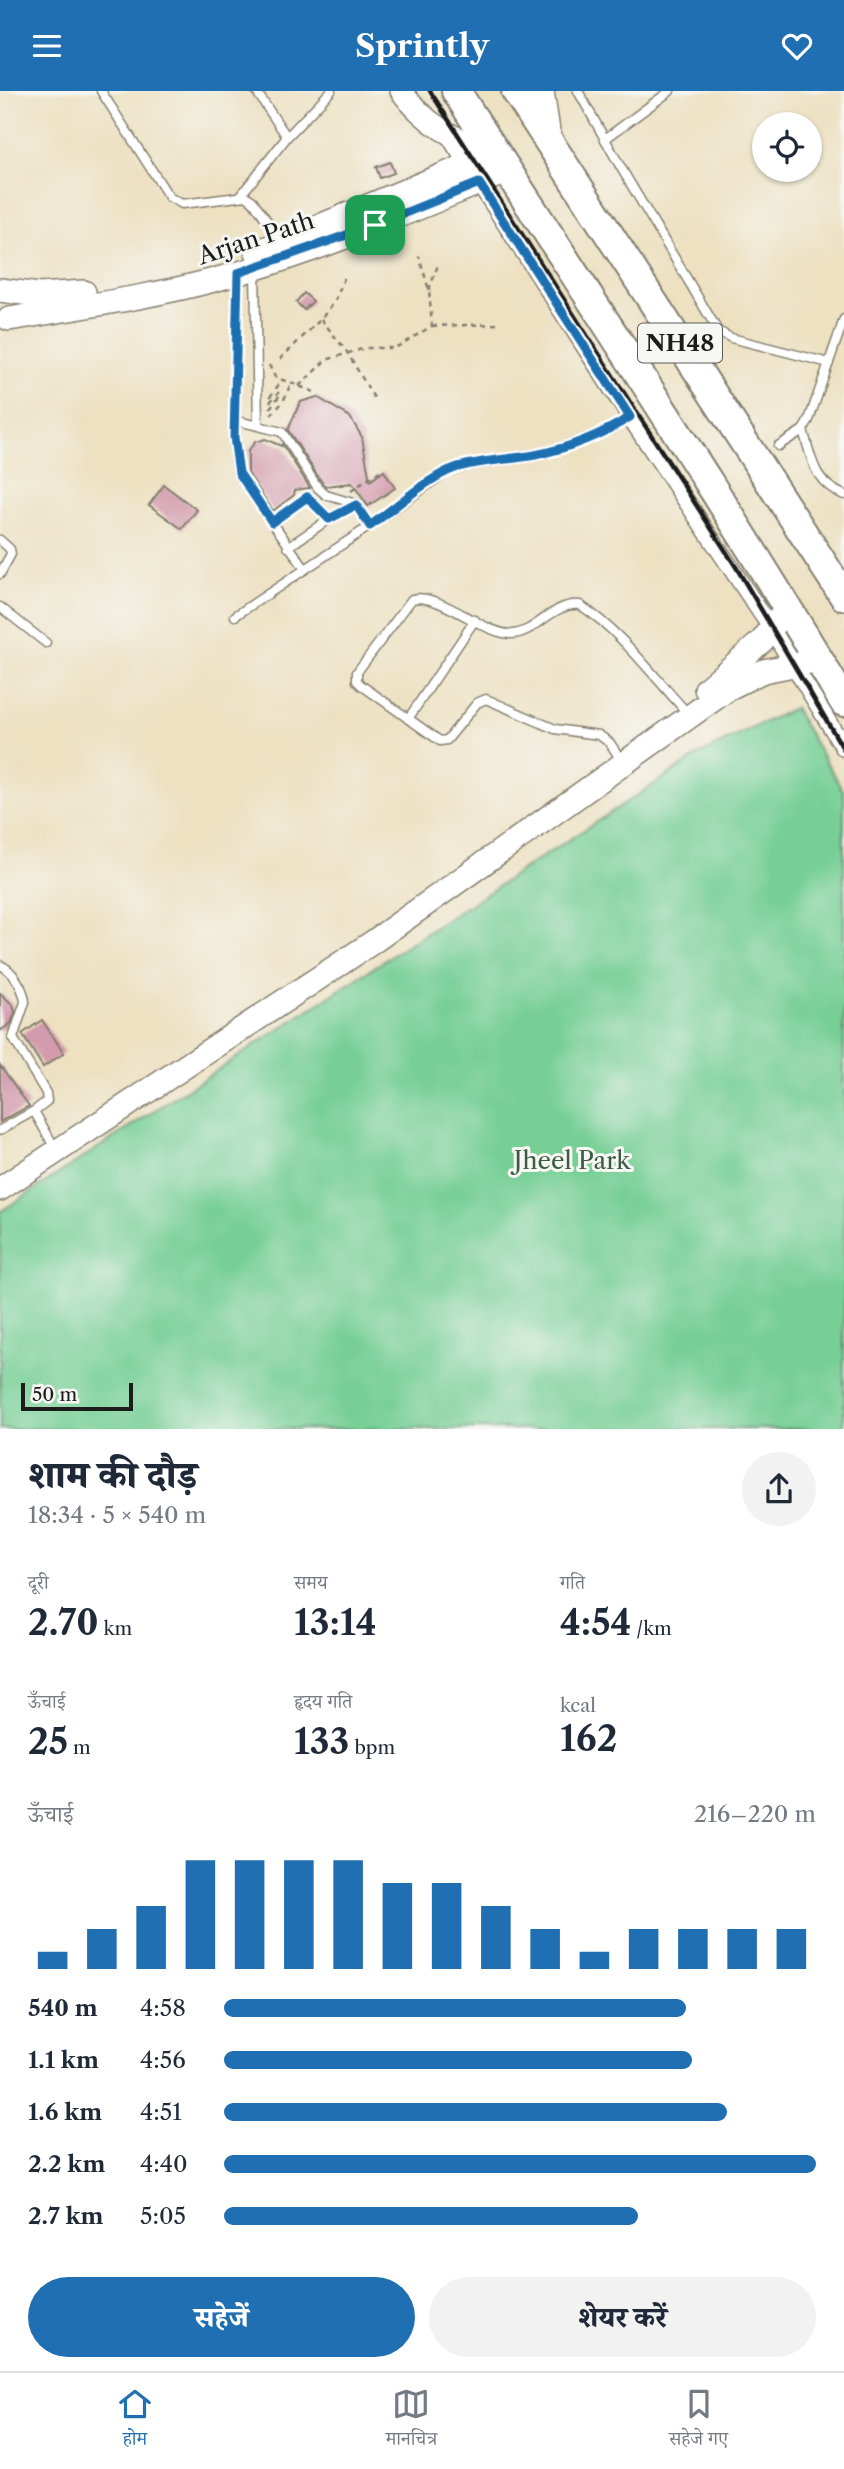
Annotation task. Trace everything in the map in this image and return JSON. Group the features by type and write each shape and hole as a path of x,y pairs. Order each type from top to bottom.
{"highway":[{"name":"NH48","path":"456,91 658,401 806,662 844,702"},
{"name":"NH48","path":"516,91 844,596"}],"main road":[{"name":"Arjan Path","path":"5,328 178,289 246,270 287,249 473,174 499,157"},
{"name":"Arjan Path","path":"0,291 40,295 71,294 204,269 287,249"},
{"path":"0,291 9,308 5,328"},
{"path":"0,1189 373,942 688,717 743,670 779,617"},
{"path":"0,1174 363,939 619,757 682,706 743,670 806,662"}],"street":[{"path":"401,91 410,103 449,136 630,417 779,617"},
{"path":"543,91 551,144"},
{"path":"449,136 499,157"},
{"path":"806,662 844,748"}],"lane":[{"path":"101,91 169,197 182,204 241,195 253,201 287,249"},
{"path":"256,91 287,137"},
{"path":"241,195 287,137 331,91"},
{"path":"578,91 718,331 732,338 829,363"},
{"path":"605,139 670,91"},
{"path":"246,270 256,308 258,425"},
{"path":"246,270 237,308 234,447 239,473 305,569"},
{"path":"237,308 256,308"},
{"path":"778,446 803,430 844,319"},
{"path":"235,616 446,472 470,465 536,455 563,447 609,430 630,417"},
{"path":"234,420 282,432 318,488 326,495 356,505 370,526"},
{"path":"803,430 817,475 832,490 844,495"},
{"path":"272,522 307,497 329,519"},
{"path":"288,547 329,519 356,505"},
{"path":"0,540 10,549 11,554 0,575"},
{"path":"619,757 610,743 599,735 555,729 486,699 477,703 444,742 361,685 357,681 357,672 412,599 426,598 498,631 512,634 526,630 562,607 580,605 624,642 682,706"},
{"path":"0,607 46,643"},
{"path":"408,719 475,620"},
{"path":"0,965 10,971 25,996 13,1038 46,1093 47,1101 0,1130"},
{"path":"34,1111 51,1141"}],"path":[{"path":"419,256 429,289 432,326"},
{"path":"429,289 438,265"},
{"path":"280,359 335,302 345,276"},
{"path":"321,319 348,352 374,398"},
{"path":"299,386 326,360 365,348 395,348 432,326 501,324"},
{"path":"268,365 275,377 317,393"},
{"path":"268,410 280,395 279,392 268,402 282,380"},
{"path":"270,416 283,402 291,383"},
{"path":"318,488 331,491 350,486 380,471"}],"green space":[{"name":"Jheel Park","path":"794,708 844,792 844,1429 0,1429 0,1212 700,754"}],"building":[{"path":"390,162 394,173 380,178 376,167"},
{"path":"304,293 313,301 304,310 296,302"},
{"path":"317,397 350,417 362,437 370,481 384,471 395,488 368,506 352,483 326,486 323,484 288,430 300,402"},
{"path":"265,439 281,446 282,444 310,488 295,490 294,495 273,511 248,473 248,451 255,442"},
{"path":"164,485 197,510 182,529 149,505"},
{"path":"0,993 13,1005 15,1013 11,1023 0,1031"},
{"path":"42,1020 64,1053 43,1067 22,1034"},
{"path":"0,1065 29,1106 0,1122"}],"railway":[{"path":"430,91 736,567 844,750"}],"route":[{"path":"479,183 630,417 585,441 536,455 458,467 446,472 370,526 356,505 329,519 307,497 272,522 239,473 235,457 238,273 375,225 479,183"}]}
